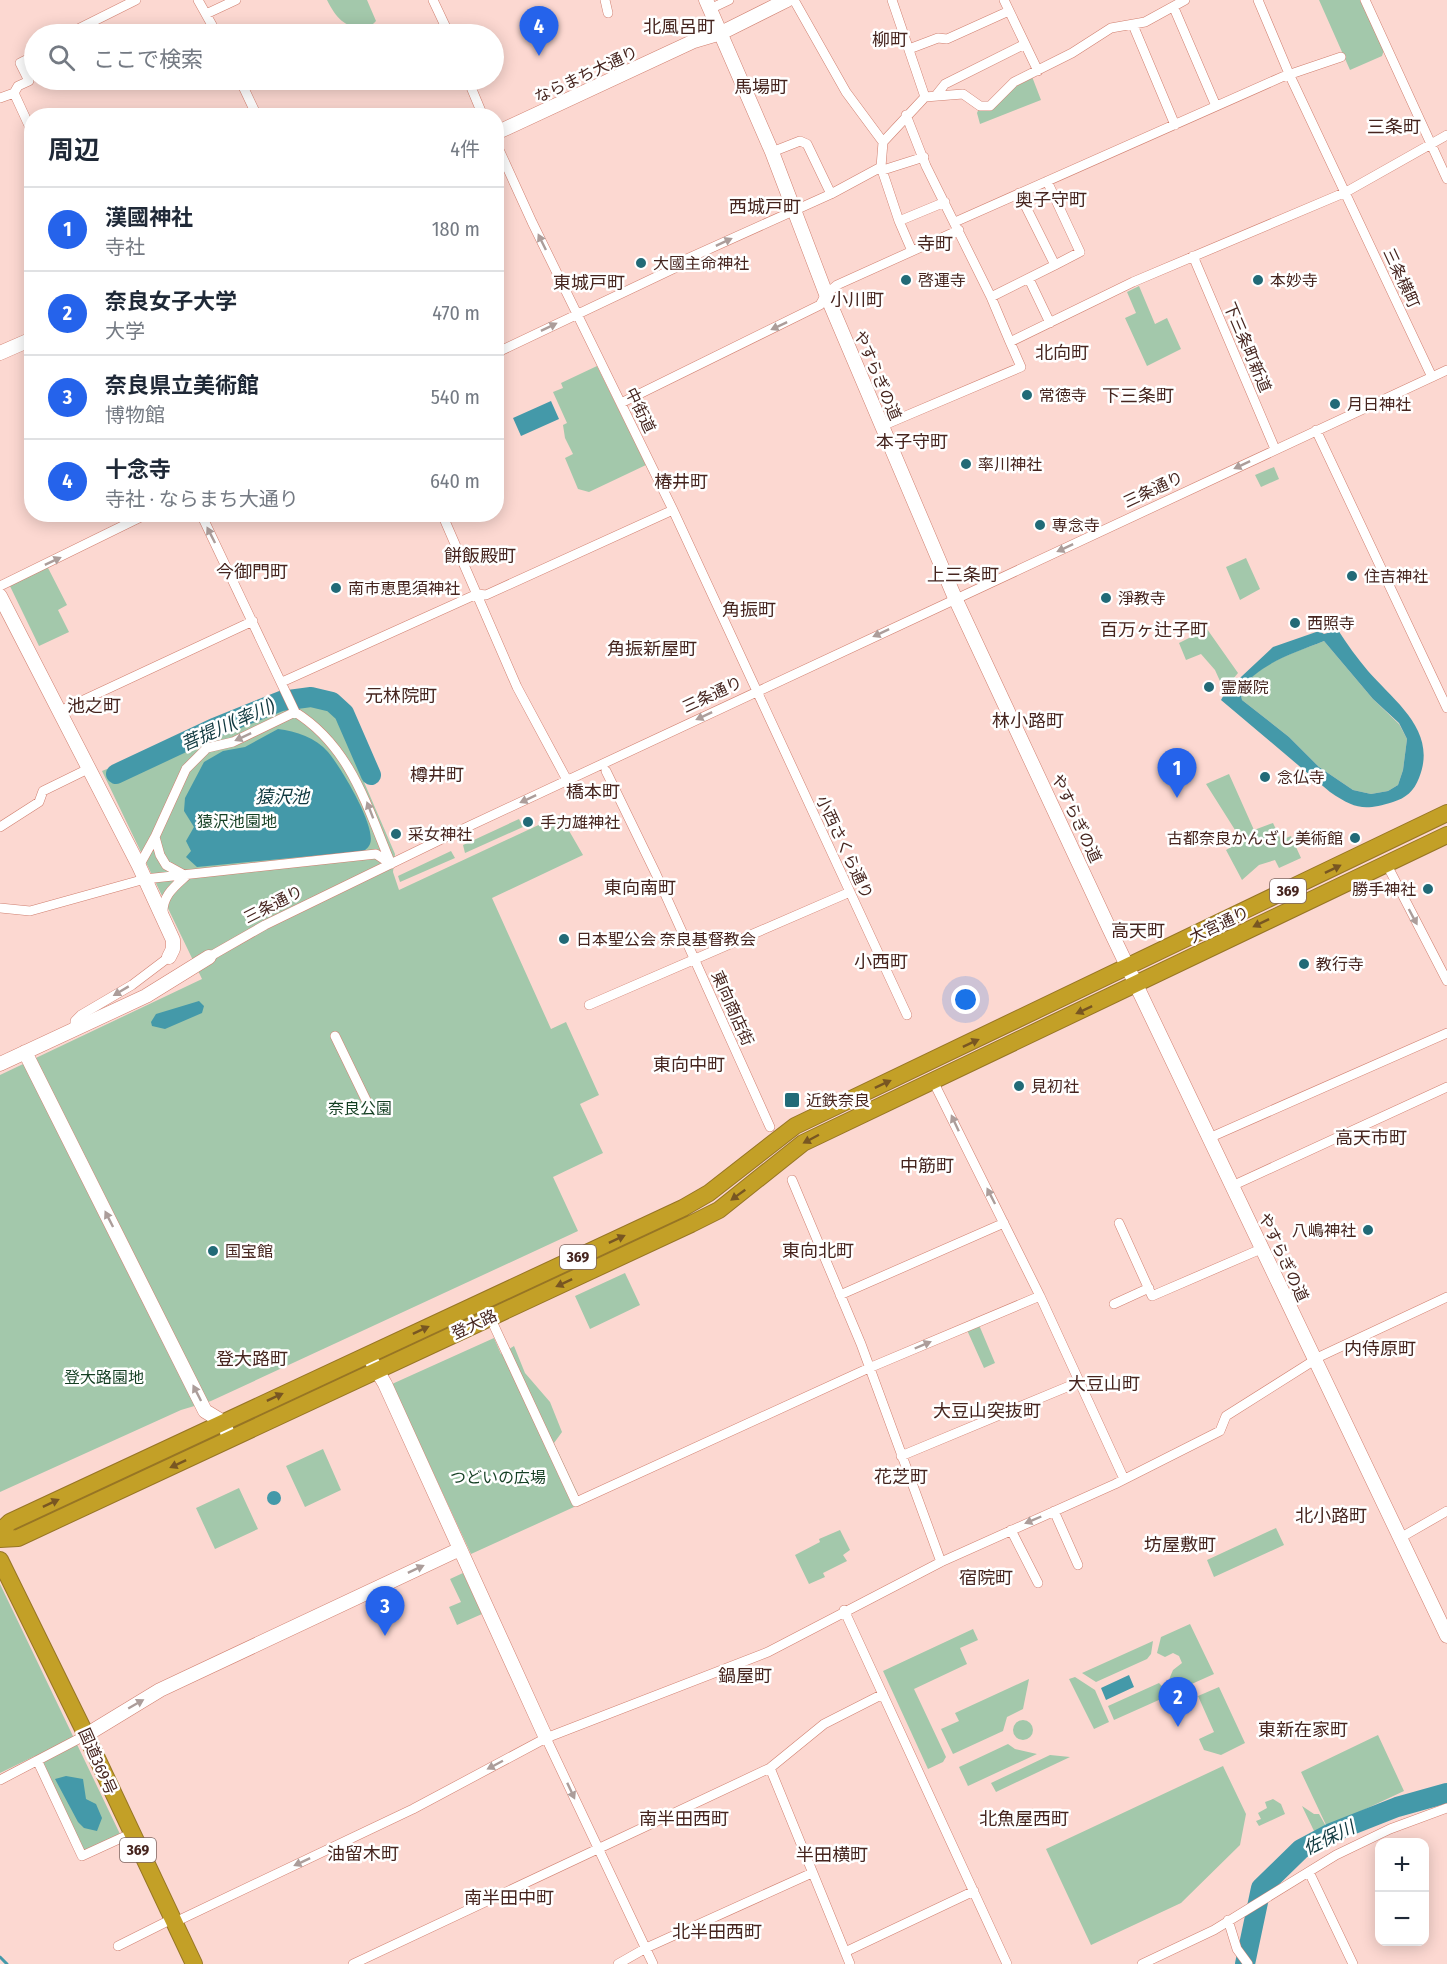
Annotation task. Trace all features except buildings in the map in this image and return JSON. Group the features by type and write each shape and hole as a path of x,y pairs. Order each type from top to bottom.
{"highway":[{"name":"大宮通り","path":"925,1064 1447,813"},
{"name":"大宮通り","path":"933,1080 1447,836"},
{"name":"登大路","path":"0,1531 10,1522 683,1208 709,1193 795,1126 925,1064"},
{"name":"登大路","path":"0,1539 18,1538 691,1224 718,1210 803,1143 933,1080"},
{"path":"683,1208 691,1224"},
{"name":"国道369号","path":"0,1560 194,1964"}],"street":[{"path":"88,24 136,0"},
{"path":"198,0 212,24"},
{"path":"206,14 236,0"},
{"path":"433,0 444,24"},
{"path":"605,0 608,13"},
{"path":"708,5 729,0"},
{"name":"ならまち大通り","path":"504,129 694,42 721,33 787,0"},
{"path":"794,0 846,92 883,142"},
{"path":"892,0 925,97"},
{"path":"1004,0 1038,71"},
{"path":"912,251 898,221 882,168 883,142 925,97 937,94 963,94 980,106 990,105 1014,82 1072,53 1111,28 1145,22 1185,0"},
{"name":"三条横町","path":"1258,0 1290,76 1431,377"},
{"path":"1365,0 1447,179"},
{"name":"やすらぎの道","path":"708,5 772,152 826,294 956,598 1136,985 1447,1636"},
{"path":"1174,8 1216,106"},
{"path":"909,49 938,38 947,39 1009,11"},
{"path":"1133,25 1175,125"},
{"path":"937,94 945,84 1025,44"},
{"path":"621,403 809,311 820,305 826,294 837,285 912,251 1019,193 1216,106 1341,57"},
{"path":"0,98 14,93 18,86 24,83"},
{"path":"245,90 253,108"},
{"path":"472,90 480,108"},
{"path":"14,93 24,115"},
{"path":"882,426 1021,367 906,115"},
{"path":"1010,342 1193,256 1346,192 1447,135"},
{"path":"772,152 800,141 807,144 831,194"},
{"path":"504,349 677,267 680,262 831,194 882,168 924,157"},
{"name":"中街道","path":"504,160 673,510 757,692"},
{"path":"991,297 1080,252 1047,181"},
{"path":"1019,193 1055,265"},
{"path":"898,221 945,202"},
{"name":"下三条町新道","path":"1193,256 1275,449"},
{"path":"1029,279 1050,323"},
{"path":"1,350 24,342"},
{"name":"三条通り","path":"0,1064 146,996 265,925 391,864 1447,370"},
{"path":"1316,430 1447,708"},
{"path":"282,682 477,594 486,595 673,510"},
{"path":"0,586 131,522"},
{"path":"205,522 295,710 318,728 341,754 359,784 391,864"},
{"path":"446,522 517,687 567,780"},
{"path":"0,596 90,768 173,940 173,949 169,957 132,985 81,1014 75,1021 75,1029"},
{"path":"60,711 253,621"},
{"name":"小西さくら通り","path":"757,692 907,1015"},
{"path":"142,872 155,837 186,769 193,760 207,748 233,741 295,710"},
{"path":"0,827 39,802 43,791 90,768"},
{"name":"東向商店街","path":"606,771 770,1127"},
{"path":"155,837 160,855 166,865 186,876"},
{"path":"0,908 30,911 142,872 186,876 376,854 391,864"},
{"path":"1387,865 1447,981"},
{"path":"163,919 163,905 168,893 186,876"},
{"path":"589,1005 850,892"},
{"path":"1209,1138 1447,1033"},
{"path":"335,1036 366,1100"},
{"path":"25,1052 205,1411 223,1422 230,1439"},
{"path":"925,1064 1040,1296 1124,1479"},
{"path":"1232,1186 1447,1087"},
{"path":"792,1180 869,1368 941,1562"},
{"path":"840,1295 1004,1222"},
{"path":"1119,1222 1152,1296 1261,1249"},
{"path":"1113,1304 1149,1288"},
{"path":"490,1298 489,1317 576,1502 869,1368 1040,1296"},
{"path":"118,1946 413,1809 546,1738 768,1652 844,1610 941,1562 1124,1479 1220,1431 1226,1416 1315,1362 1321,1356 1447,1297"},
{"path":"368,1355 385,1384 546,1738 653,1964"},
{"path":"901,1456 1079,1382"},
{"path":"1054,1511 1078,1565"},
{"path":"1400,1538 1447,1511"},
{"path":"1011,1530 1038,1582"},
{"path":"0,1780 86,1735 160,1690 460,1549"},
{"path":"844,1610 1007,1964"},
{"path":"353,1964 597,1847 770,1768 824,1725 883,1694"},
{"path":"38,1762 82,1856 130,1834"},
{"path":"770,1768 850,1964"},
{"path":"1142,1964 1185,1945 1336,1855 1390,1829 1447,1808"},
{"path":"1309,1872 1353,1964"},
{"path":"618,1964 646,1948 812,1873"},
{"path":"845,1952 974,1892"},
{"path":"1228,1920 1237,1949 1248,1964"}],"green space":[{"path":"327,0 367,0 376,21 373,24 347,24 335,13"},
{"path":"1319,0 1360,0 1384,50 1382,56 1350,70"},
{"path":"1031,74 1041,100 980,124 977,113 980,106 990,105"},
{"path":"1139,286 1155,324 1167,318 1181,349 1147,366 1125,318 1136,313 1127,292"},
{"path":"597,366 646,465 589,492 578,489 565,458 573,454 565,438 563,425 567,423 553,392 563,388 561,383"},
{"path":"1274,467 1279,479 1261,487 1255,475"},
{"path":"1246,558 1260,589 1240,600 1226,567"},
{"path":"46,564 67,605 58,610 69,632 39,646 8,582"},
{"path":"1207,629 1238,673 1224,690 1215,670 1201,654 1186,660 1179,643"},
{"path":"1324,641 1373,699 1399,724 1407,739 1403,770 1398,785 1388,791 1371,794 1353,790 1319,767 1289,737 1242,700 1240,690 1257,672 1290,654"},
{"name":"奈良公園","path":"314,695 332,701 347,713 376,779 364,782 395,854 393,872 399,890 560,815 583,855 492,898 551,1029 566,1022 599,1095 580,1104 603,1153 553,1177 578,1231 211,1401 181,1410 0,1492 0,1075 202,979 102,771 284,696"},
{"path":"1229,774 1254,830 1273,823 1281,840 1291,836 1301,858 1279,868 1275,860 1259,865 1242,880 1226,850 1242,841 1206,784"},
{"path":"519,819 523,827 465,853 463,845"},
{"path":"451,851 455,858 400,882 398,876"},
{"path":"625,1273 640,1305 590,1329 575,1296"},
{"path":"979,1325 995,1363 984,1368 967,1330"},
{"name":"つどいの広場","path":"494,1338 501,1354 514,1346 525,1373 550,1402 562,1432 554,1443 578,1494 569,1496 574,1507 471,1554 392,1384"},
{"path":"323,1449 341,1490 305,1507 286,1466"},
{"path":"239,1488 258,1529 215,1549 196,1508"},
{"path":"1276,1528 1284,1545 1214,1577 1207,1560"},
{"path":"840,1530 850,1550 843,1555 847,1561 823,1573 825,1577 809,1584 795,1555 820,1542 819,1539"},
{"path":"463,1573 482,1614 457,1625 449,1607 461,1602 450,1579"},
{"path":"0,1584 120,1834 88,1849 82,1849 46,1772 35,1756 0,1773"},
{"path":"1190,1624 1214,1674 1176,1691 1168,1682 1173,1670 1182,1663 1179,1656 1173,1653 1165,1657 1157,1653 1161,1637"},
{"path":"973,1629 978,1640 960,1648 967,1664 914,1689 946,1757 943,1762 928,1769 883,1671"},
{"path":"1153,1641 1151,1654 1147,1659 1096,1682 1082,1673"},
{"path":"1075,1677 1095,1690 1109,1722 1094,1729 1069,1679"},
{"path":"1029,1679 1023,1709 1007,1717 1003,1731 953,1754 941,1729 959,1721 955,1713"},
{"path":"1159,1683 1170,1695 1114,1720 1108,1706"},
{"path":"1219,1687 1245,1743 1221,1755 1204,1750 1199,1739 1214,1732 1198,1696"},
{"path":"1023,1720 1030,1723 1033,1730 1030,1737 1023,1740 1016,1737 1013,1730 1016,1723"},
{"path":"1378,1735 1404,1791 1327,1827 1301,1772"},
{"path":"1008,1744 1015,1749 1037,1754 968,1786 959,1767"},
{"path":"1050,1755 1070,1757 996,1792 991,1783"},
{"path":"1223,1766 1246,1814 1240,1845 1181,1903 1091,1945 1046,1849"},
{"path":"1273,1799 1281,1804 1285,1814 1259,1826 1256,1821 1261,1819 1258,1813 1267,1808 1265,1802"},
{"path":"1302,1806 1314,1814 1319,1814 1327,1828 1315,1833"}],"water":[{"path":"551,401 559,419 521,436 513,418"},
{"path":"1338,630 1364,666 1411,718 1418,732 1423,746 1423,761 1419,778 1415,787 1398,800 1374,807 1360,807 1339,798 1221,700 1226,691 1273,647 1319,631 1324,634","holes":["1324,641 1373,699 1399,723 1407,739 1403,770 1398,785 1388,791 1371,794 1353,790 1319,767 1289,737 1242,700 1240,690 1267,666"]},
{"name":"猿沢池","path":"278,729 305,736 328,752 341,770 363,811 371,836 370,845 364,851 197,867 186,857 191,851 186,841 194,827 184,811 185,798 204,762 223,751 245,747"},
{"path":"199,1001 204,1006 202,1013 165,1029 152,1026 151,1022 156,1014"},
{"path":"274,1491 279,1493 281,1498 279,1503 274,1505 269,1503 267,1498 269,1493"},
{"path":"1129,1675 1134,1687 1106,1700 1101,1688"},
{"path":"66,1776 83,1779 86,1799 96,1804 102,1818 97,1831 84,1828 78,1822 55,1779"}],"waterway":[{"name":"菩提川(率川)","path":"116,774 214,728 281,701 311,697 332,702 344,713 371,775"},
{"name":"佐保川","path":"1245,1964 1261,1888 1301,1849 1331,1833 1397,1807 1447,1793"},
{"path":"0,1957 7,1964"}],"place":[{"name":"十念寺","path":"539,56"},
{"name":"大國主命神社","path":"641,263"},
{"name":"啓運寺","path":"906,280"},
{"name":"本妙寺","path":"1258,280"},
{"name":"常徳寺","path":"1027,395"},
{"name":"月日神社","path":"1335,404"},
{"name":"率川神社","path":"966,464"},
{"name":"専念寺","path":"1040,525"},
{"name":"住吉神社","path":"1352,576"},
{"name":"南市恵毘須神社","path":"336,588"},
{"name":"淨教寺","path":"1106,598"},
{"name":"西照寺","path":"1295,623"},
{"name":"霊巌院","path":"1209,687"},
{"name":"念仏寺","path":"1265,777"},
{"name":"漢國神社","path":"1177,798"},
{"name":"手力雄神社","path":"528,822"},
{"name":"采女神社","path":"396,834"},
{"name":"古都奈良かんざし美術館","path":"1355,838"},
{"name":"勝手神社","path":"1428,889"},
{"name":"日本聖公会 奈良基督教会","path":"564,939"},
{"name":"教行寺","path":"1304,964"},
{"name":"見初社","path":"1019,1086"},
{"name":"近鉄奈良","path":"792,1100"},
{"name":"八嶋神社","path":"1368,1230"},
{"name":"国宝館","path":"213,1251"},
{"name":"奈良県立美術館","path":"385,1636"},
{"name":"奈良女子大学","path":"1178,1727"}],"district":[{"name":"北風呂町","path":"679,27"},
{"name":"柳町","path":"890,40"},
{"name":"馬場町","path":"761,87"},
{"name":"三条町","path":"1394,127"},
{"name":"奥子守町","path":"1051,200"},
{"name":"西城戸町","path":"765,207"},
{"name":"寺町","path":"935,244"},
{"name":"東城戸町","path":"589,283"},
{"name":"小川町","path":"857,300"},
{"name":"北向町","path":"1062,353"},
{"name":"下三条町","path":"1138,396"},
{"name":"本子守町","path":"912,442"},
{"name":"椿井町","path":"681,482"},
{"name":"餅飯殿町","path":"480,556"},
{"name":"今御門町","path":"252,572"},
{"name":"上三条町","path":"963,575"},
{"name":"角振町","path":"749,610"},
{"name":"百万ヶ辻子町","path":"1154,630"},
{"name":"角振新屋町","path":"652,649"},
{"name":"元林院町","path":"401,696"},
{"name":"池之町","path":"94,706"},
{"name":"林小路町","path":"1028,721"},
{"name":"樽井町","path":"437,775"},
{"name":"橋本町","path":"593,792"},
{"name":"東向南町","path":"640,888"},
{"name":"高天町","path":"1138,931"},
{"name":"小西町","path":"881,962"},
{"name":"東向中町","path":"689,1065"},
{"name":"高天市町","path":"1371,1138"},
{"name":"中筋町","path":"927,1166"},
{"name":"東向北町","path":"818,1251"},
{"name":"内侍原町","path":"1380,1349"},
{"name":"登大路町","path":"252,1359"},
{"name":"大豆山町","path":"1104,1384"},
{"name":"大豆山突抜町","path":"987,1411"},
{"name":"花芝町","path":"901,1477"},
{"name":"北小路町","path":"1331,1516"},
{"name":"坊屋敷町","path":"1180,1545"},
{"name":"宿院町","path":"986,1578"},
{"name":"鍋屋町","path":"745,1676"},
{"name":"東新在家町","path":"1303,1730"},
{"name":"南半田西町","path":"684,1819"},
{"name":"北魚屋西町","path":"1024,1819"},
{"name":"油留木町","path":"363,1854"},
{"name":"半田横町","path":"832,1855"},
{"name":"南半田中町","path":"509,1898"},
{"name":"北半田西町","path":"717,1932"}],"park label":[{"name":"猿沢池園地","path":"237,821"},
{"name":"登大路園地","path":"104,1377"}]}
